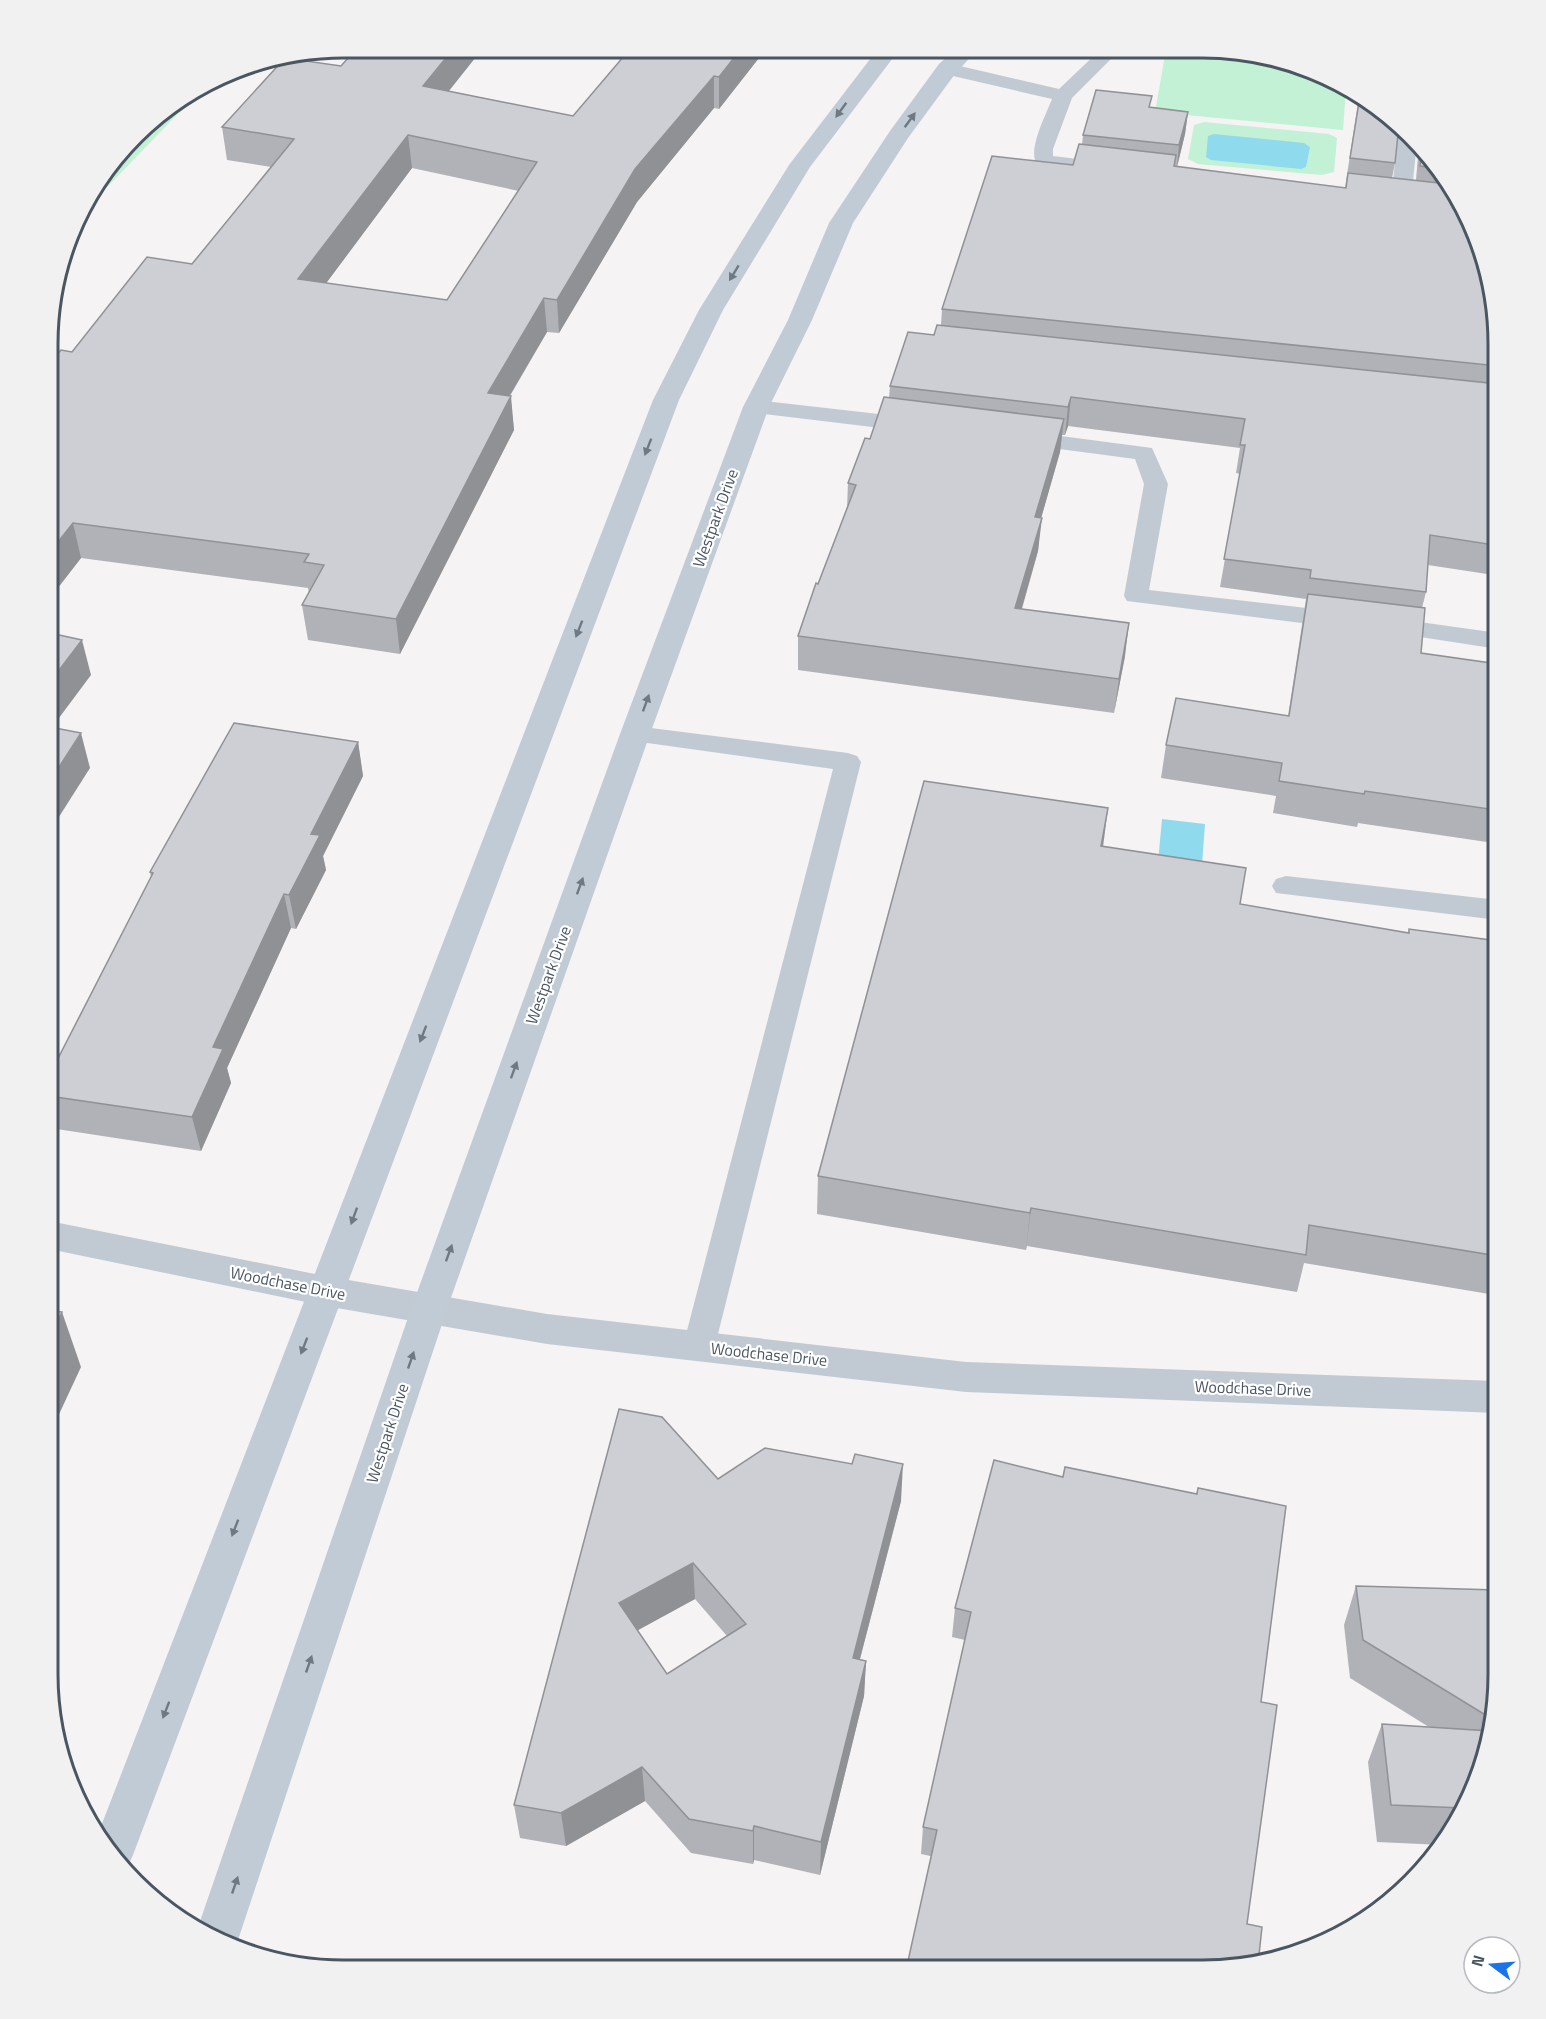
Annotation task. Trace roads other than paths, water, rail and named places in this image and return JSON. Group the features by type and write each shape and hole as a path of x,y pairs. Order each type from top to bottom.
{"main road":[{"path":"115,1845 666,400 711,310 800,165 882,58"},
{"name":"Westpark Drive","path":"219,1931 429,1309 635,734 756,407 800,320 841,224 898,136 947,69 958,58"}],"street":[{"name":"Woodchase Drive","path":"58,1237 325,1291 547,1329 966,1377 1488,1397"}],"lane":[{"path":"1103,58 1063,96 1042,149 1044,161 1128,170"},
{"path":"947,69 983,80 1063,96"},
{"path":"1401,200 1407,145"},
{"path":"1377,197 1421,202"},
{"path":"756,407 942,428"},
{"path":"1001,435 1144,453 1156,484 1136,596 1488,640"},
{"path":"635,734 848,762 699,1346"},
{"path":"1286,886 1488,909"}],"water":[{"path":"1214,134 1304,143 1310,147 1306,167 1301,169 1211,160 1206,157 1208,136"},
{"path":"1162,819 1205,824 1201,878 1157,873"}]}
